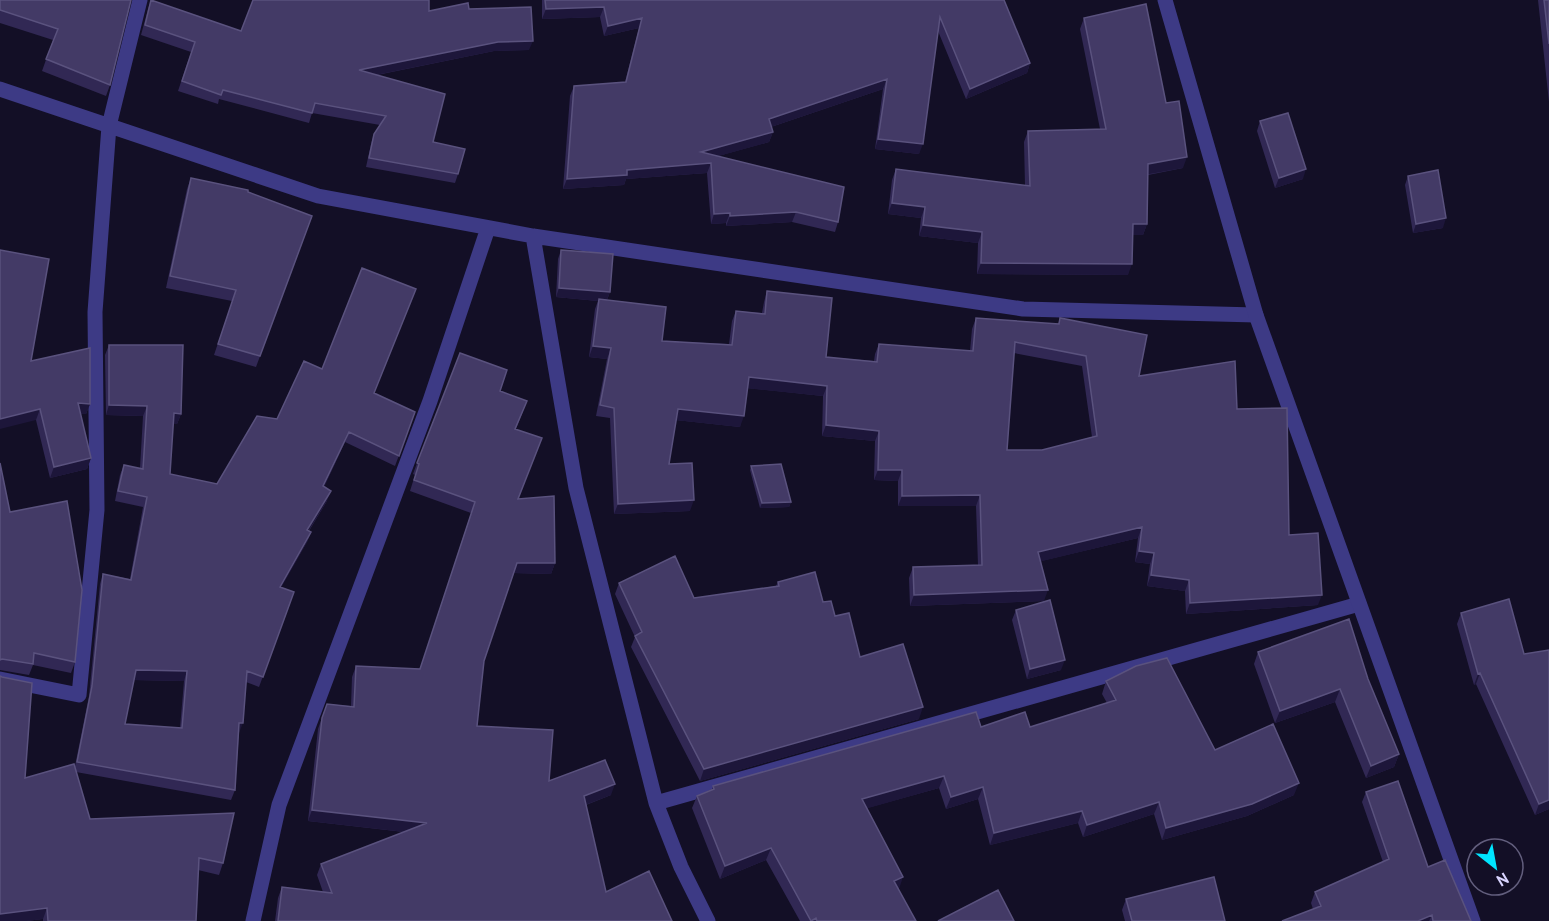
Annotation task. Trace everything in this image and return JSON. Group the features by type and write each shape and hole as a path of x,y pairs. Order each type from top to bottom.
{"street":[{"path":"0,679 79,695 91,599 97,510 95,312 109,126 140,0"},
{"path":"1165,0 1256,315 1473,921"},
{"path":"0,89 318,196 532,236 1023,309 1256,315"},
{"path":"253,921 279,805 430,401 488,228"},
{"path":"532,236 576,488 656,803 681,867 708,921"},
{"path":"656,803 1359,604"}],"building":[{"path":"0,0 131,0 110,85 46,59 58,29 0,10"},
{"path":"151,0 241,31 253,0 429,0 429,11 468,3 469,9 531,7 533,41 498,42 359,70 445,94 433,142 465,149 458,174 369,158 374,134 386,116 315,103 312,113 223,90 221,95 182,81 195,42 145,25"},
{"path":"545,0 1004,0 1030,63 970,89 940,17 923,144 878,139 887,79 769,119 773,132 701,152 844,187 838,222 796,212 730,216 730,213 714,214 711,163 627,170 627,175 567,179 574,86 626,82 642,18 608,26 604,7 546,9"},
{"path":"1544,0 1549,0 1549,44"},
{"path":"1146,4 1166,103 1179,101 1187,157 1148,164 1147,224 1133,224 1132,264 981,263 982,232 923,225 925,207 892,203 896,169 1030,186 1028,131 1106,129 1084,18"},
{"path":"1288,113 1306,169 1279,178 1260,121"},
{"path":"1438,170 1446,218 1416,224 1408,176"},
{"path":"191,178 248,190 248,192 312,216 260,356 218,344 236,290 170,276"},
{"path":"0,250 49,259 31,361 90,348 90,404 78,403 91,458 54,467 40,409 0,419"},
{"path":"561,250 613,254 610,292 559,288"},
{"path":"362,268 416,289 374,393 415,412 399,456 349,432 323,486 331,491 307,530 311,532 280,587 294,592 263,677 247,671 243,723 239,723 235,790 77,762 92,686 103,574 131,580 147,497 118,491 124,465 143,469 147,406 109,405 109,345 183,345 181,414 174,413 170,474 217,484 257,416 277,419 304,361 322,369","holes":["136,670 187,671 182,728 125,724"]},
{"path":"767,291 832,298 826,357 877,362 879,344 973,351 976,318 1059,324 1060,318 1147,335 1139,376 1235,361 1237,409 1287,408 1289,535 1318,533 1322,595 1190,603 1189,580 1151,575 1154,553 1139,551 1142,527 1038,552 1048,590 914,595 913,567 982,565 980,495 902,496 902,470 878,470 879,431 826,425 827,386 749,377 744,416 678,409 669,464 692,463 694,500 618,504 614,408 600,405 611,348 593,346 599,299 666,307 662,341 732,345 736,311 765,314","holes":["1015,342 1086,356 1097,436 1042,450 1007,450"]},
{"path":"460,353 507,370 500,391 527,401 515,429 542,438 518,499 554,496 555,563 517,563 484,661 477,726 553,730 549,781 605,760 615,784 584,796 606,892 649,871 672,921 278,921 282,887 332,893 321,864 427,823 312,810 322,718 327,704 354,707 356,666 420,669 475,502 414,480 419,464 417,463"},
{"path":"0,463 10,512 67,501 82,590 75,662 34,653 33,664 0,660"},
{"path":"781,464 791,502 762,503 751,466"},
{"path":"675,556 694,598 779,586 778,582 815,572 823,602 831,601 835,616 849,613 860,657 903,644 923,707 704,769 635,636 642,632 619,583"},
{"path":"1509,599 1524,654 1549,650 1549,800 1539,804 1480,673 1478,674 1461,613"},
{"path":"1050,600 1065,660 1030,669 1016,610"},
{"path":"1349,619 1368,679 1399,754 1371,766 1340,689 1280,711 1258,652"},
{"path":"1167,658 1215,750 1273,724 1299,783 1252,804 1166,828 1159,802 1087,825 1082,811 994,833 983,787 951,797 944,776 862,799 903,877 894,881 916,921 817,921 816,918 811,921 771,848 725,866 697,796 714,789 713,786 976,712 981,727 1025,712 1030,727 1116,700 1106,681 1136,666"},
{"path":"0,676 32,683 25,778 74,764 90,819 234,813 223,863 199,858 196,921 48,921 47,908 0,914"},
{"path":"1398,781 1428,867 1445,860 1471,921 1433,921 1432,915 1418,921 1282,921 1321,906 1315,892 1389,859 1366,792"},
{"path":"1214,877 1225,921 1132,921 1126,899"},
{"path":"998,890 1014,921 938,921"}]}
